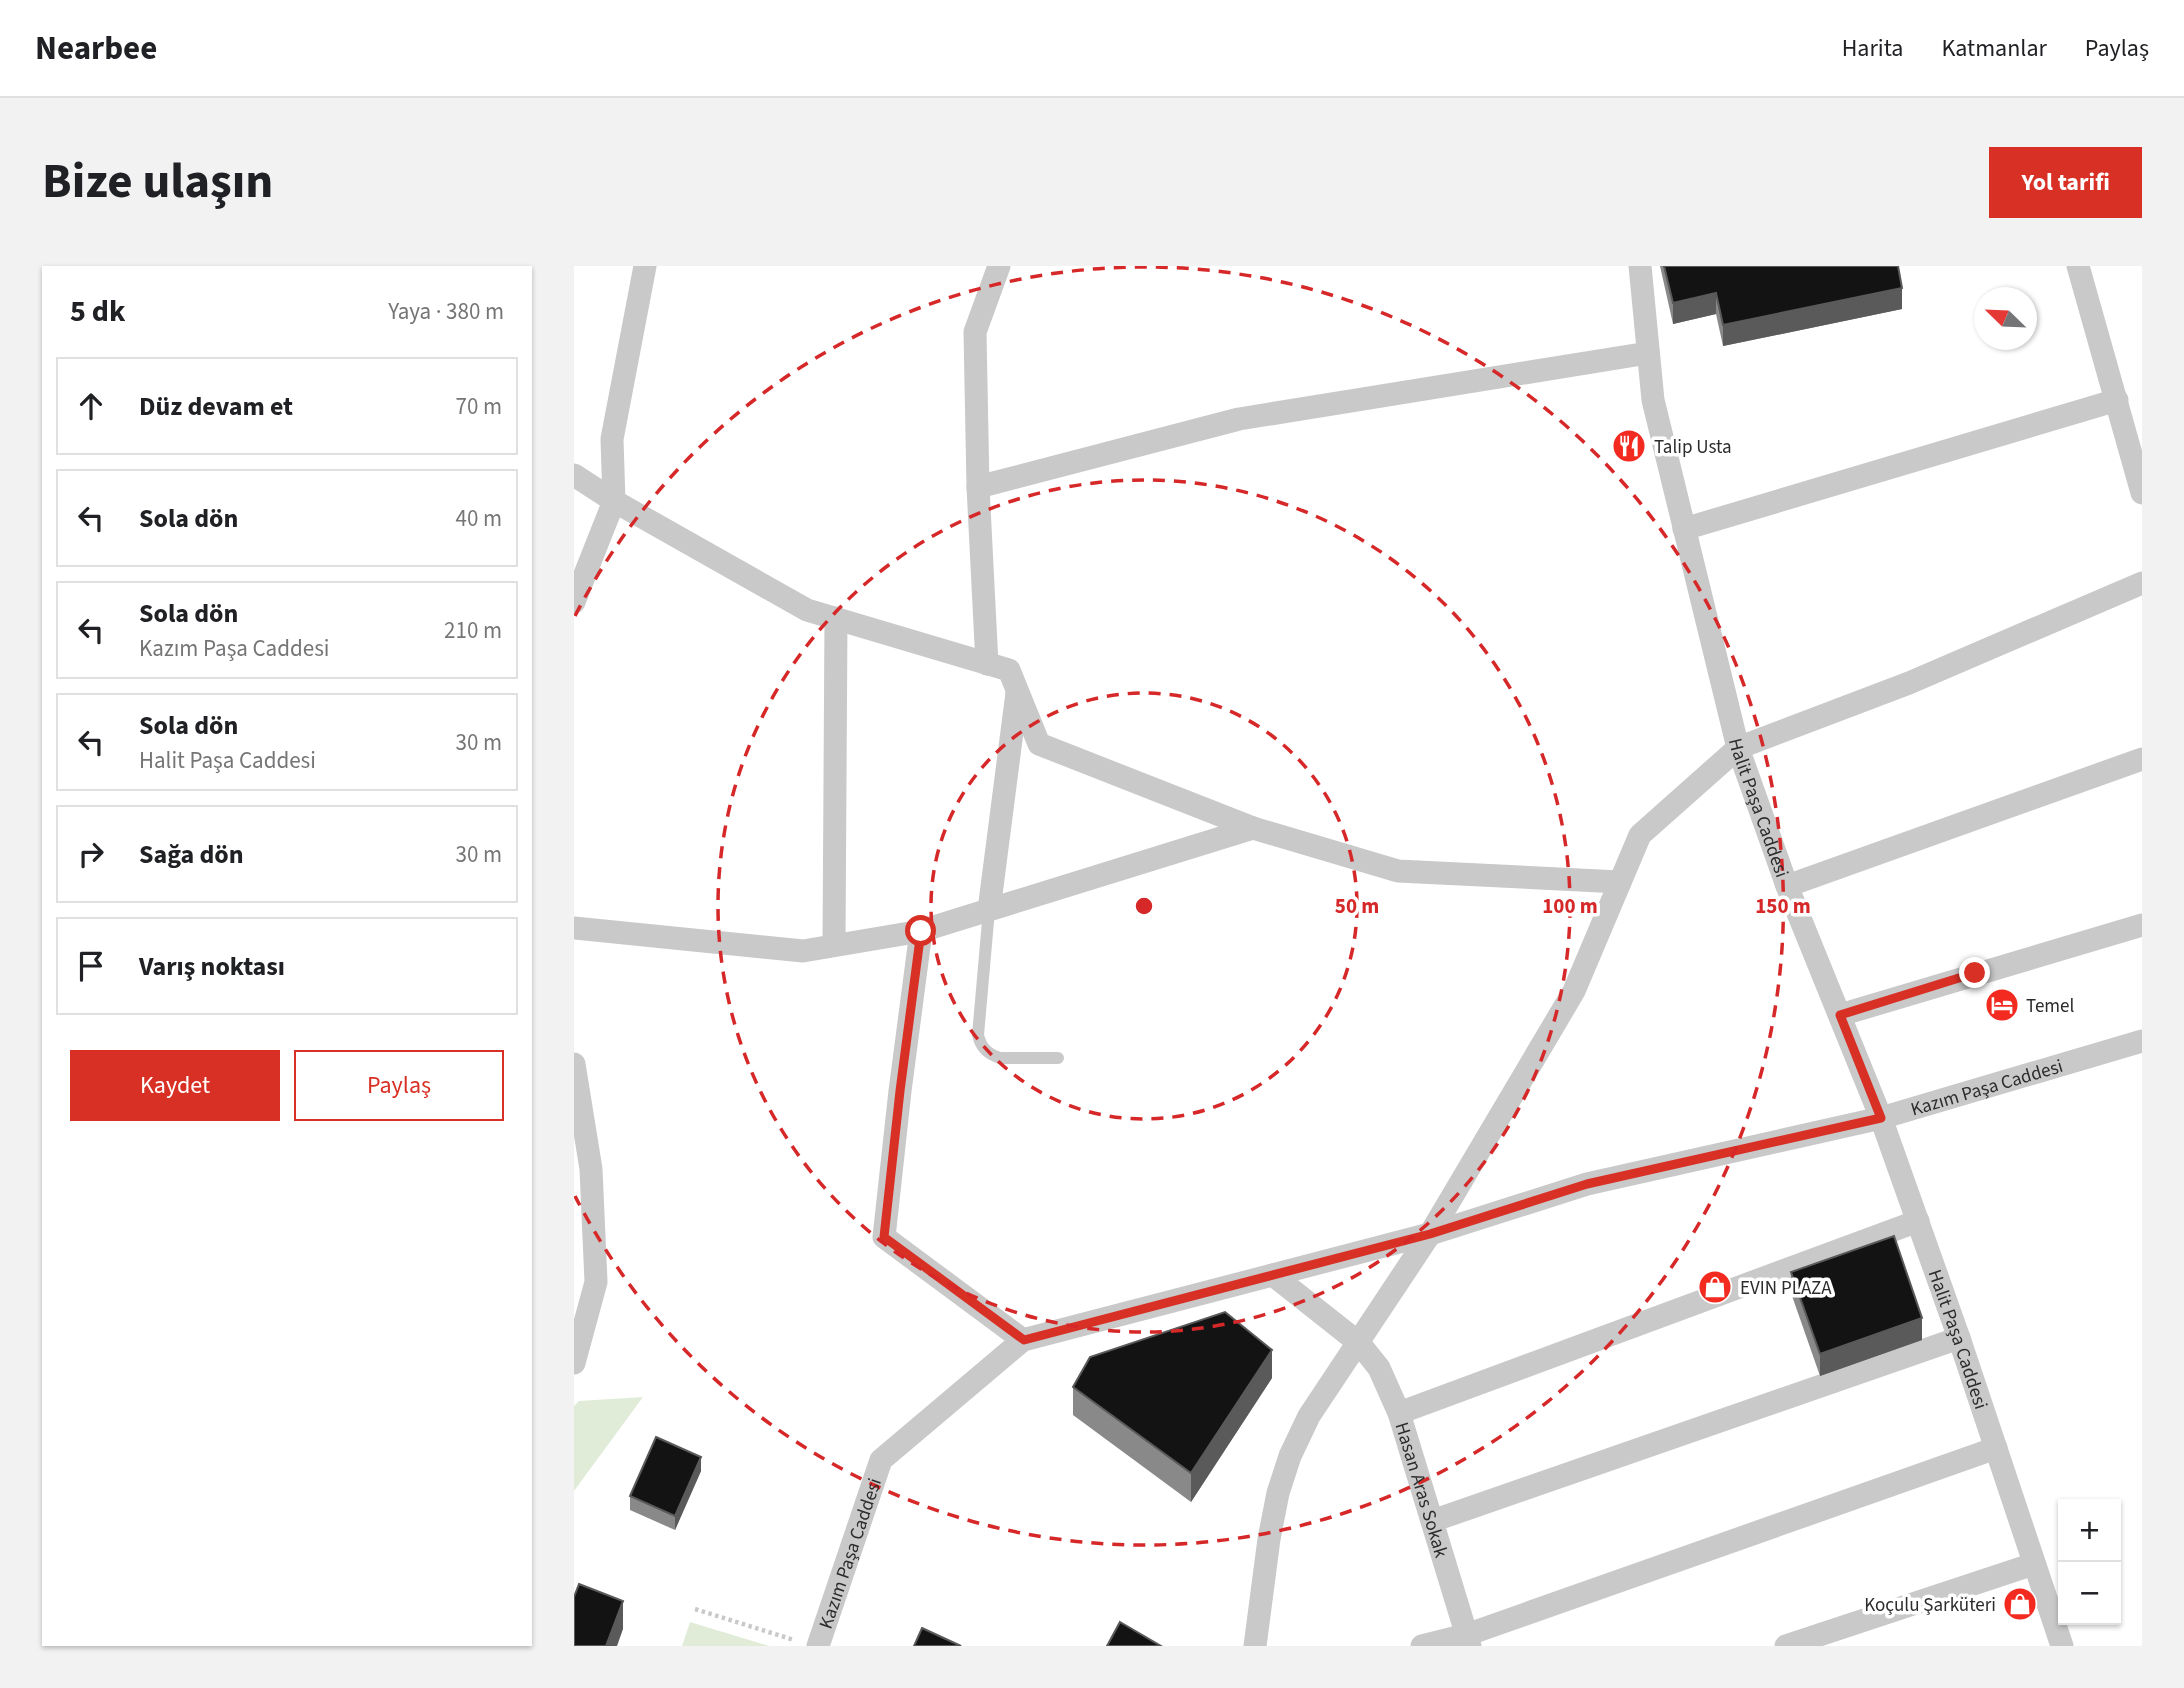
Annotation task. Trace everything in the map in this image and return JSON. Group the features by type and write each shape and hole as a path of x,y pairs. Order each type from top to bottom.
{"street":[{"path":"574,602 614,501 612,439 645,266"},
{"path":"987,664 978,487 975,332 999,266"},
{"name":"Halit Paşa Caddesi","path":"1640,266 1653,400 1738,748 1787,886 1881,1118 1959,1338 2062,1646"},
{"path":"2078,266 2116,400 2135,440 2142,493"},
{"path":"978,487 1239,419 1648,353"},
{"path":"1684,529 2116,400"},
{"path":"574,475 614,501 807,610 1009,670 1040,744 1253,828 1398,871 1620,881"},
{"path":"1255,1646 1269,1539 1278,1493 1290,1456 1309,1416 1430,1234 1574,991 1640,835 1738,748 1909,683 2142,583"},
{"path":"834,944 836,618"},
{"path":"989,909 1017,690"},
{"path":"1787,886 2142,759"},
{"path":"574,928 803,951 921,931 1253,828"},
{"path":"1840,1015 2142,925"},
{"path":"921,931 884,1237 1024,1340"},
{"name":"Kazım Paşa Caddesi","path":"808,1644 881,1460 1024,1340 1430,1234 1587,1184 1881,1118 2142,1041"},
{"path":"574,1064 591,1170 596,1282 574,1363"},
{"path":"1399,1413 1917,1220"},
{"name":"Hasan Aras Sokak","path":"1273,1275 1359,1343 1379,1368 1399,1413 1468,1641"},
{"path":"1432,1521 1959,1338"},
{"path":"1422,1646 1468,1641 1996,1448"},
{"path":"1786,1646 2035,1564"}],"lane":[{"path":"989,909 978,1035 980,1043 992,1055 1000,1058 1058,1058"}],"path":[{"path":"695,1609 808,1644"}],"green space":[{"path":"643,1397 574,1491 574,1406 579,1401"},
{"path":"690,1622 769,1646 682,1646"}],"building":[{"path":"1664,266 1898,266 1902,288 1723,325 1716,293 1673,303"},
{"path":"1894,1236 1922,1318 1820,1354 1791,1272"},
{"path":"1225,1312 1272,1350 1191,1473 1073,1387 1090,1357"},
{"path":"656,1437 701,1457 675,1516 630,1496"},
{"path":"579,1584 623,1601 606,1646 574,1646 574,1597"},
{"path":"1120,1622 1161,1646 1107,1646"},
{"path":"922,1628 961,1646 914,1646"}],"place":[{"name":"Talip Usta","path":"1629,446"},
{"name":"Temel","path":"2002,1005"},
{"name":"EVIN PLAZA","path":"1715,1287"},
{"name":"Koçulu Şarküteri","path":"2020,1604"}],"route":[{"path":"921,931 884,1237 1024,1340 1430,1234 1587,1184 1881,1118 1840,1015 1975,973"}]}
